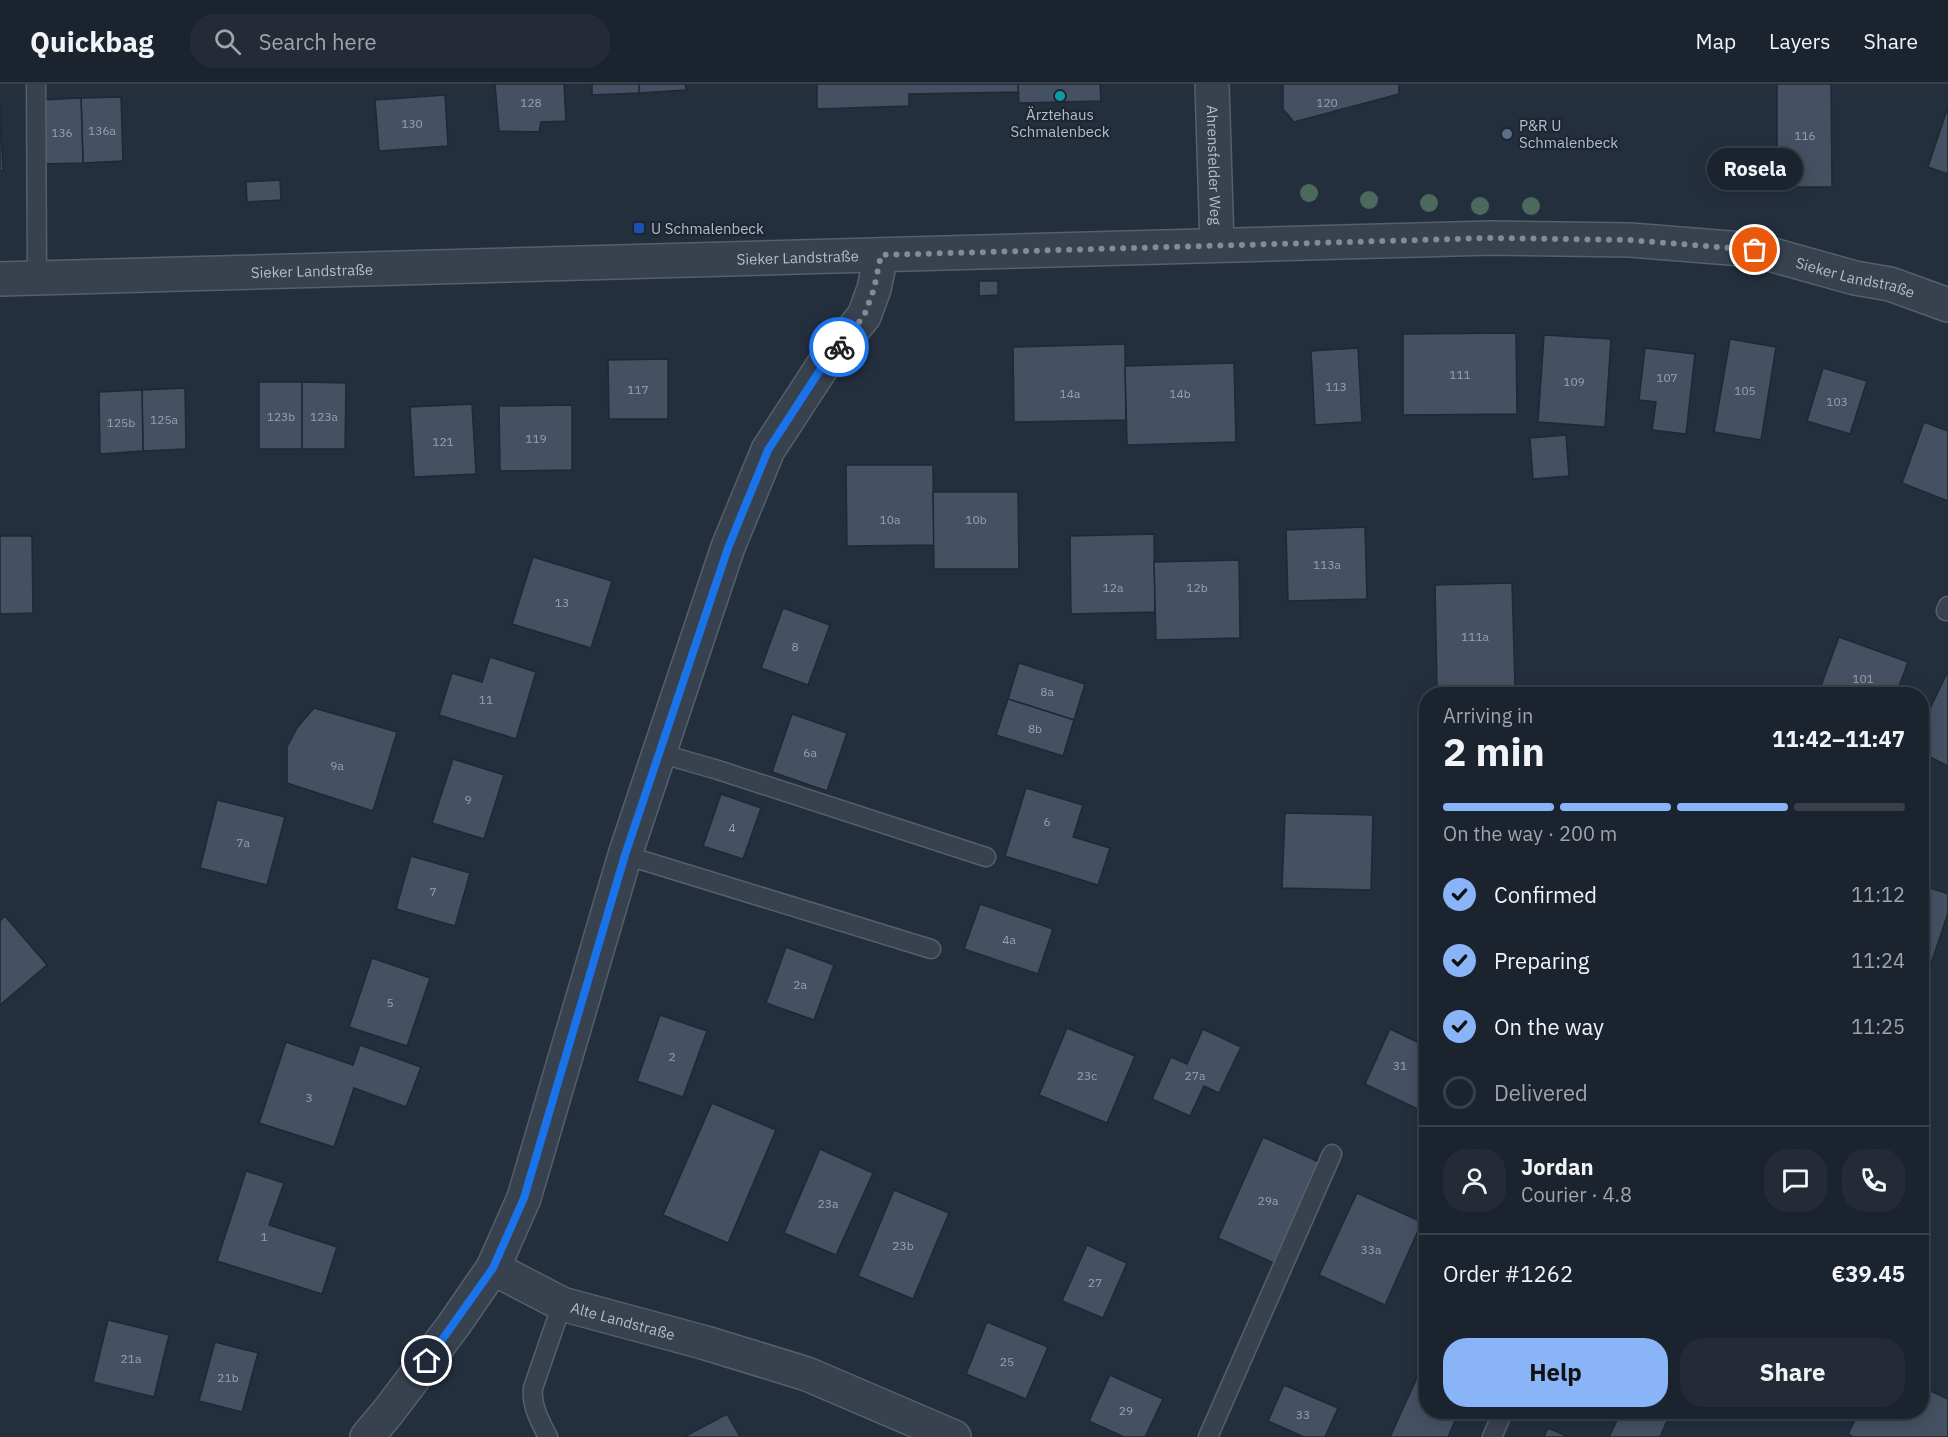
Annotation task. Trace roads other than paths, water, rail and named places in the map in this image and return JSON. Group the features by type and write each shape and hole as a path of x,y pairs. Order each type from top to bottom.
{"street":[{"name":"Ahrensfelder Weg","path":"1212,84 1217,245"},
{"name":"Sieker Landstraße","path":"0,279 1491,238 1630,240 1755,250 1855,278 1890,284 1948,305"},
{"path":"367,1437 388,1413 453,1326 493,1268 524,1198 625,855 728,548 768,450 822,367 864,316 874,289 881,255"},
{"name":"Alte Landstraße","path":"493,1268 562,1304 706,1343 807,1374 954,1437"}],"lane":[{"path":"36,84 37,277"},
{"path":"659,753 986,857"},
{"path":"625,855 931,949"},
{"path":"1208,1437 1332,1154"},
{"path":"548,1437 535,1410 532,1398 533,1388 562,1304"},
{"path":"1492,1437 1500,1419"}],"place":[{"name":"Ärztehaus Schmalenbeck","path":"1060,96"},
{"name":"P&R U Schmalenbeck","path":"1507,134"},
{"name":"U Schmalenbeck","path":"639,228"},
{"name":"Rosela","path":"1755,250"}]}
